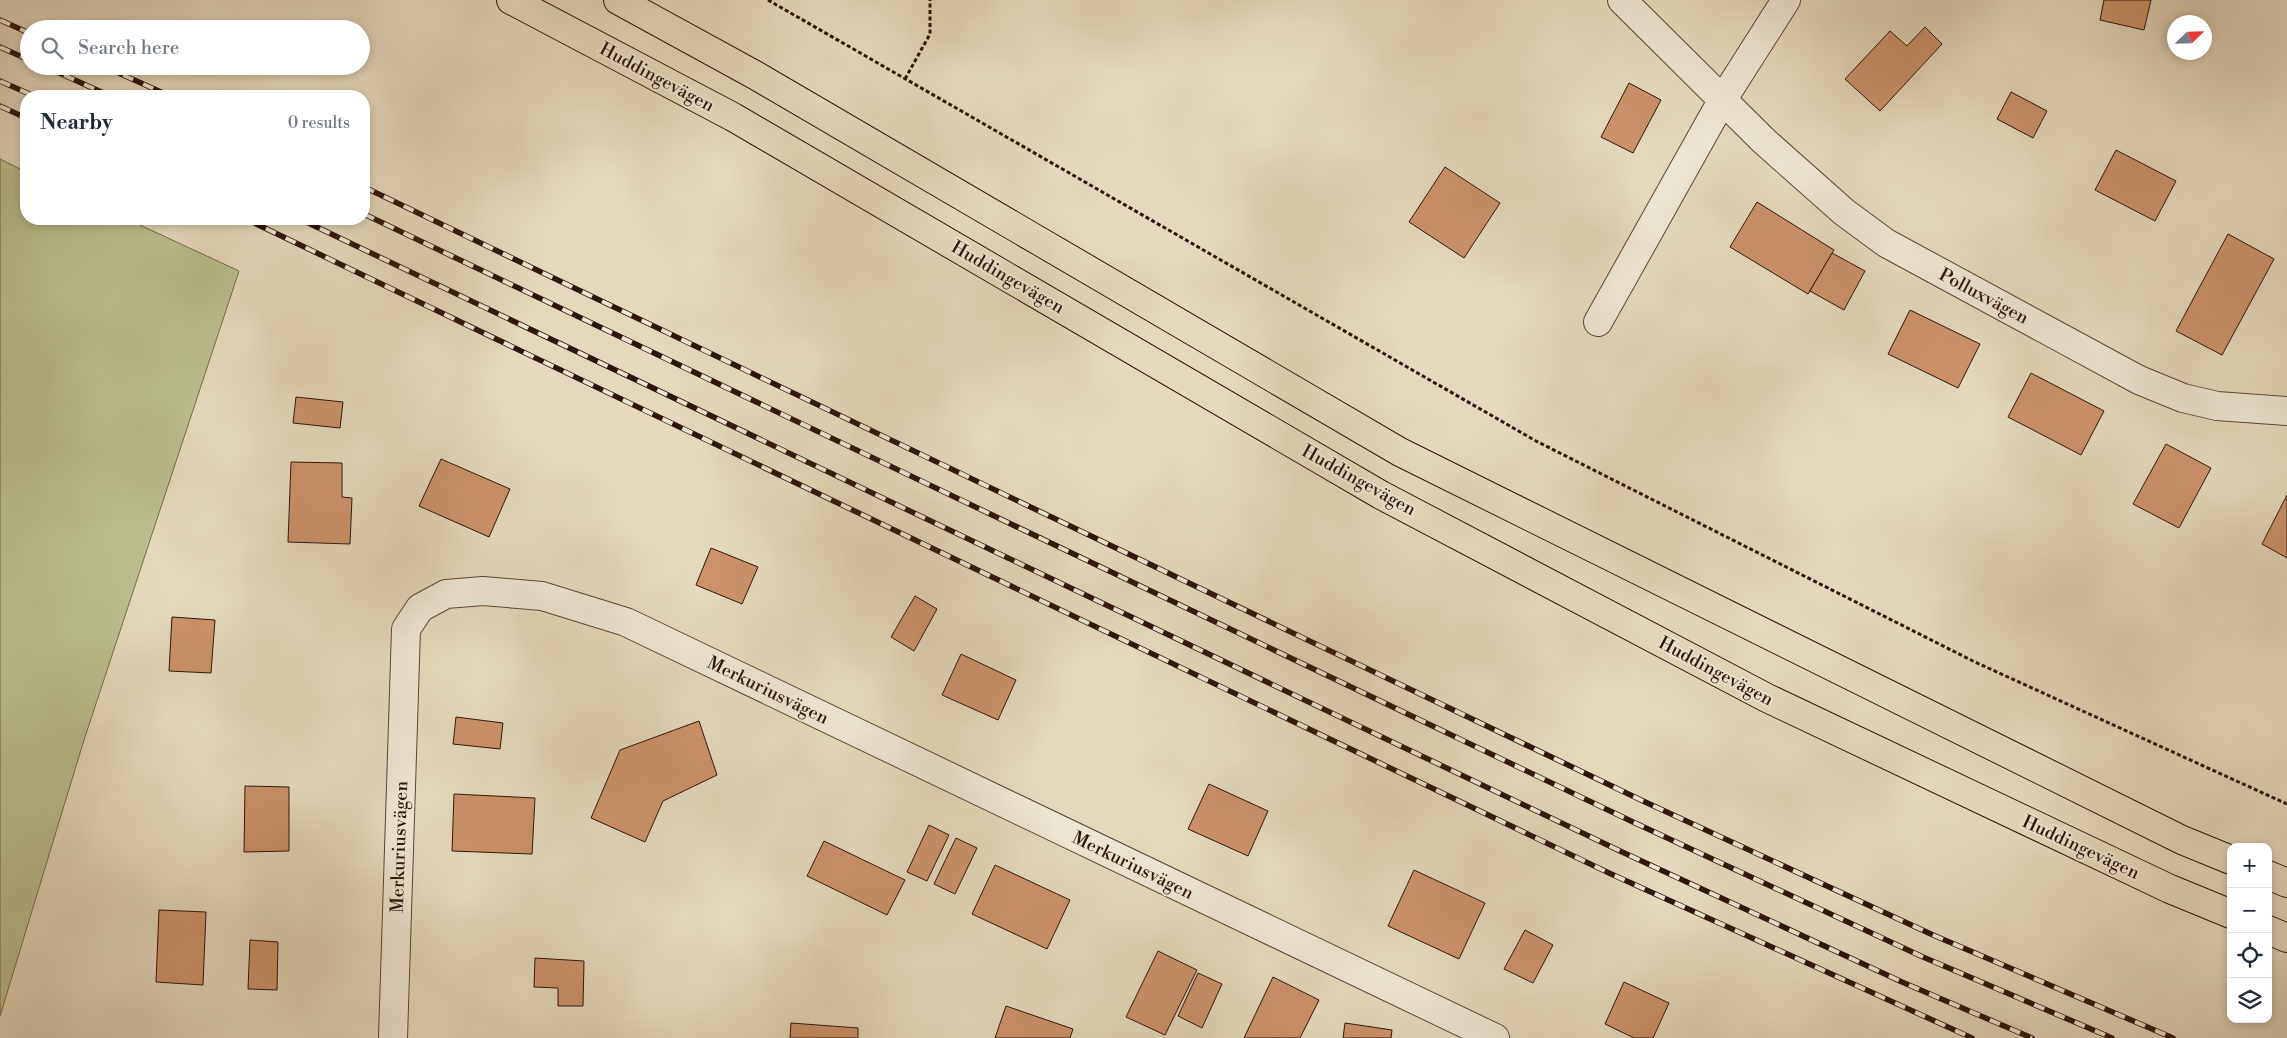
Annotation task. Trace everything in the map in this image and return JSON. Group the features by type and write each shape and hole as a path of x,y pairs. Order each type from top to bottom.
{"main road":[{"name":"Huddingevägen","path":"511,0 733,117 1381,494 1767,698 2170,889 2227,912"},
{"path":"618,0 755,75 1400,452 2173,836 2227,858"},
{"path":"2272,877 2287,883"},
{"path":"2272,932 2287,938"}],"street":[{"name":"Polluxvägen","path":"1622,0 1764,141 1844,212 1886,243 2138,380 2183,398 2216,406 2287,411"},
{"path":"1598,322 1723,99 1786,0"},
{"name":"Merkuriusvägen","path":"393,1038 406,630 420,608 446,594 482,592 542,596 626,622 1495,1038"}],"path":[{"path":"768,0 1536,441 1975,662 2287,804"},
{"path":"905,79 930,34 930,0"}],"green space":[{"path":"0,159 20,169 20,225 140,225 239,271 84,740 0,1016"}],"building":[{"path":"2104,0 2151,0 2144,30 2100,20"},
{"path":"1925,27 1942,44 1880,111 1845,79 1890,31 1907,46"},
{"path":"1629,83 1661,100 1633,153 1601,137"},
{"path":"2011,92 2047,111 2033,138 1997,119"},
{"path":"2116,150 2176,181 2155,221 2095,190"},
{"path":"1445,167 1500,203 1464,258 1409,222"},
{"path":"1757,202 1834,250 1808,294 1730,247"},
{"path":"2228,234 2274,259 2222,355 2176,331"},
{"path":"1832,253 1865,271 1844,310 1810,291"},
{"path":"1910,310 1980,344 1958,388 1888,354"},
{"path":"2031,373 2104,411 2081,455 2008,417"},
{"path":"296,397 343,402 340,428 293,423"},
{"path":"2166,444 2211,468 2179,528 2133,504"},
{"path":"441,459 510,489 489,537 419,506"},
{"path":"291,462 342,463 342,497 352,498 350,544 288,542"},
{"path":"2287,495 2287,558 2262,544"},
{"path":"711,548 758,567 742,604 696,585"},
{"path":"915,596 937,609 914,651 891,637"},
{"path":"172,617 215,620 211,673 169,671"},
{"path":"961,654 1016,680 998,720 942,695"},
{"path":"456,717 503,723 500,749 453,744"},
{"path":"699,721 717,775 663,801 645,842 591,818 620,750"},
{"path":"1209,784 1268,811 1248,856 1188,829"},
{"path":"245,786 289,787 289,851 244,852"},
{"path":"454,794 535,798 532,854 452,851"},
{"path":"929,825 949,835 927,881 907,872"},
{"path":"956,838 977,848 955,894 934,884"},
{"path":"824,841 905,880 887,915 807,876"},
{"path":"995,865 1070,900 1047,949 972,914"},
{"path":"1414,870 1485,903 1459,959 1388,926"},
{"path":"159,910 206,912 203,985 156,982"},
{"path":"1525,930 1553,945 1533,983 1504,969"},
{"path":"250,940 278,942 277,990 248,989"},
{"path":"1158,951 1197,970 1165,1035 1126,1017"},
{"path":"535,958 584,961 583,1006 558,1006 558,988 534,987"},
{"path":"1198,973 1222,984 1202,1028 1178,1016"},
{"path":"1273,977 1319,1000 1300,1038 1244,1038"},
{"path":"1624,982 1669,1003 1653,1038 1634,1038 1605,1024"},
{"path":"1006,1006 1073,1029 1070,1038 995,1038"},
{"path":"791,1023 858,1028 858,1038 790,1038"},
{"path":"1345,1023 1392,1030 1391,1038 1343,1038"}],"railway":[{"path":"0,20 20,29"},
{"path":"0,47 20,56"},
{"path":"64,75 97,90"},
{"path":"123,75 157,90"},
{"path":"0,81 20,90"},
{"path":"0,106 20,115"},
{"path":"370,190 1643,801 1933,935 2173,1038"},
{"path":"370,217 1633,822 1923,957 2112,1038"},
{"path":"259,225 1609,873 1972,1038"},
{"path":"313,225 1620,851 1902,982 2032,1038"}]}
